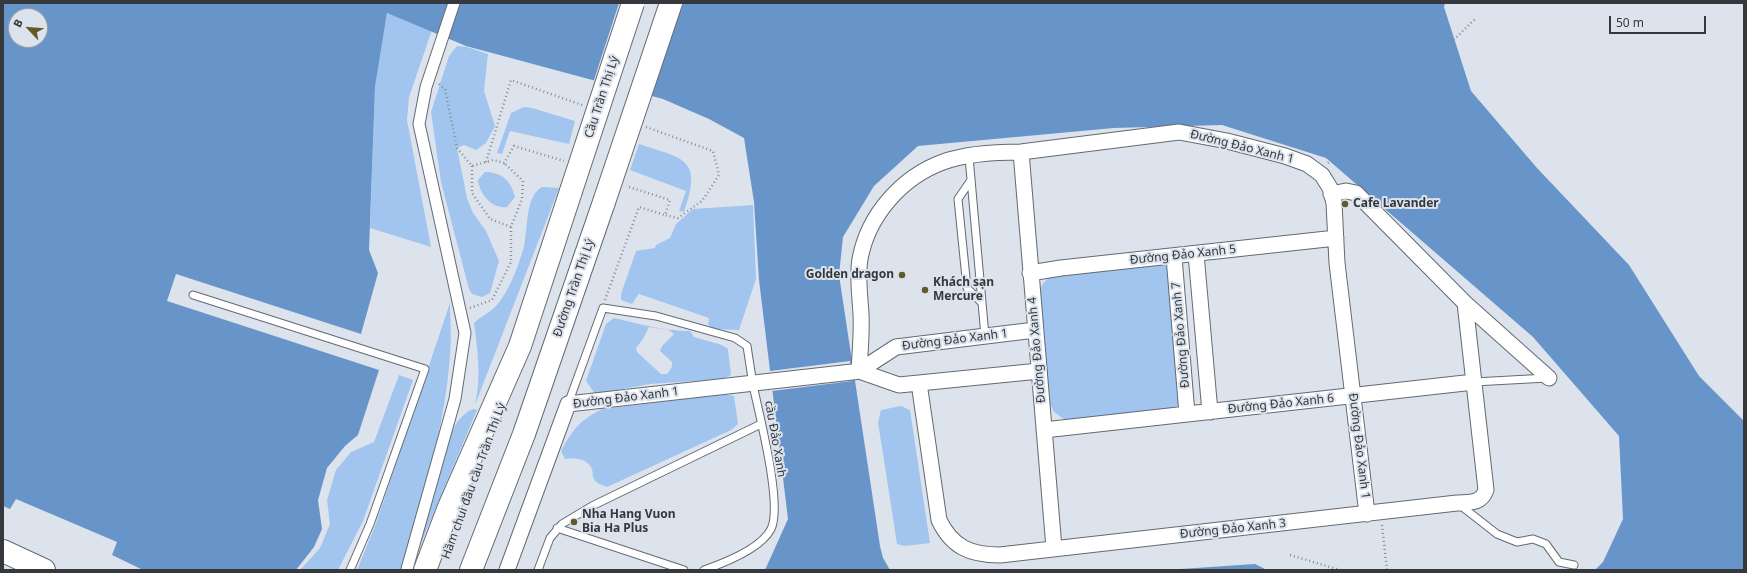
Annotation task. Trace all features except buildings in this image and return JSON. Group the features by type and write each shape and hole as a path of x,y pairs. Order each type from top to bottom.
{"main road":[{"name":"Cầu Trần Thị Lý","path":"520,346 633,3"},
{"name":"Đường Trần Thị Lý","path":"471,570 524,434 671,3"},
{"path":"416,570 449,507 520,346"},
{"name":"Hầm chui đầu cầu Trần Thị Lý","path":"441,570 498,424 520,346"},
{"name":"Hầm chui đầu cầu Trần Thị Lý","path":"456,570 512,429 551,352"},
{"path":"3,551 43,570"}],"street":[{"path":"416,570 455,399 465,333 419,124 430,77 454,3"},
{"name":"Đường Đảo Xanh 1","path":"856,372 861,315 859,288 860,260 863,246 874,221 888,200 920,174 944,162 969,157 1179,132 1227,141 1285,156 1307,164 1319,172 1331,194 1352,396 1374,513"},
{"name":"Đường Đảo Xanh 4","path":"1021,152 1054,548"},
{"name":"Đường Đảo Xanh 6","path":"1331,194 1351,191 1356,193 1465,304 1549,378"},
{"name":"Đường Đảo Xanh 5","path":"1030,273 1061,268 1174,257 1336,238"},
{"name":"Đường Đảo Xanh 7","path":"1196,254 1210,412"},
{"name":"Đường Đảo Xanh 7","path":"1174,257 1187,414"},
{"name":"Đường Đảo Xanh 3","path":"919,383 939,520 946,534 958,545 972,552 987,555 1476,502 1483,498 1486,490 1465,304"},
{"name":"Đường Đảo Xanh 1","path":"856,372 896,347 1035,330"},
{"name":"Đường Đảo Xanh 1","path":"507,570 568,404 753,382 856,372 899,385 1039,371"},
{"name":"Đường Đảo Xanh 6","path":"1044,430 1474,382"}],"lane":[{"path":"969,157 985,336"},
{"path":"971,180 958,199 966,288 982,303"},
{"path":"193,294 425,369 370,524 350,570"},
{"path":"568,404 603,308"},
{"name":"cầu Đảo Xanh","path":"603,308 656,316 735,338 747,346 761,424 769,455 775,513 771,529 758,545 704,570"},
{"name":"Đường Đảo Xanh 6","path":"1474,382 1549,378"},
{"path":"538,570 550,538 557,528 592,506 761,424"},
{"path":"1457,503 1497,534 1517,542 1533,540 1546,544 1559,562 1574,565"},
{"path":"557,528 684,570"}],"path":[{"path":"1319,172 1475,19"},
{"path":"430,77 446,89 457,148 472,166 472,193 490,219 511,227"},
{"path":"504,163 514,146 579,166"},
{"path":"460,308 473,308 492,300 511,262 511,227 522,199 523,181 504,163 493,160 472,166"},
{"path":"603,308 639,207 665,215 670,200 623,184"},
{"path":"1374,513 1387,570"},
{"path":"1290,555 1340,570"}],"shaded area":[{"path":"3,3 1445,3 1444,7 1471,91 1537,168 1629,265 1699,376 1744,421 1744,570 1595,570 1603,562 1623,519 1619,436 1533,337 1326,158 1222,125 1114,128 918,146 874,186 843,237 839,275 880,546 883,558 890,570 765,570 788,519 759,280 754,202 744,138 709,119 663,99 466,46 387,13 375,87 369,250 378,273 361,334 176,274 167,301 379,370 358,435 345,446 327,468 318,500 322,529 314,547 296,570 143,570 112,555 117,542 16,499 10,509 3,506"},
{"path":"387,13 432,30 409,97 407,120 431,247 370,228 375,87"},
{"path":"457,46 467,47 488,54 484,91 495,126 486,143 476,150 464,145 457,148 467,198 473,213 486,231 499,261 490,293 482,297 472,294 469,289 441,182 431,112 449,56"},
{"path":"524,107 575,121 569,144 510,131 502,154 497,153 511,113"},
{"path":"639,144 668,153 686,163 690,171 691,181 684,212 679,211 686,191 630,170"},
{"path":"485,172 491,172 505,178 511,186 515,197 507,207 496,206 487,200 481,190 478,180"},
{"path":"542,187 559,188 475,405 478,385 478,354 474,323 498,304 508,288 524,246 530,205 537,191"},
{"path":"753,205 756,279 739,330 712,329 708,324 709,318 639,294 640,292 632,304 621,300 621,294 636,251 655,248 656,245 670,238 676,224 693,209"},
{"path":"1164,263 1172,270 1179,405 1171,408 1065,420 1054,412 1050,404 1040,292 1044,283 1056,275"},
{"path":"450,303 451,349 443,410 432,464 403,570 357,570 375,526"},
{"path":"614,318 642,325 680,331 690,331 694,337 722,345 728,349 731,375 723,379 650,384 595,394 586,381 606,324","holes":["649,327 669,330 674,334 662,346 660,351 672,362 672,367 667,374 661,374 637,352 636,348 643,339"]},
{"path":"399,375 413,380 363,521 338,570 300,570 320,548 330,524 327,500 336,470 351,452 374,442"},
{"path":"725,394 734,396 738,424 731,430 607,487 595,481 590,465 577,459 565,459 561,451 570,436 582,421 602,409"},
{"path":"901,406 910,410 930,543 905,546 897,544 878,422 881,410"},
{"path":"474,409 477,410 417,553 435,472 443,450 452,431 462,416"},
{"path":"1255,564 1267,570 1166,570"}],"pier":[{"path":"619,3 680,3 650,98 593,83"},
{"path":"850,361 852,381 772,391 770,371"}],"place":[{"name":"Cafe Lavander","path":"1345,204"},
{"name":"Golden dragon","path":"902,275"},
{"name":"Khách sạn Mercure","path":"925,290"},
{"name":"Nha Hang Vuon Bia Ha Plus","path":"574,522"}]}
